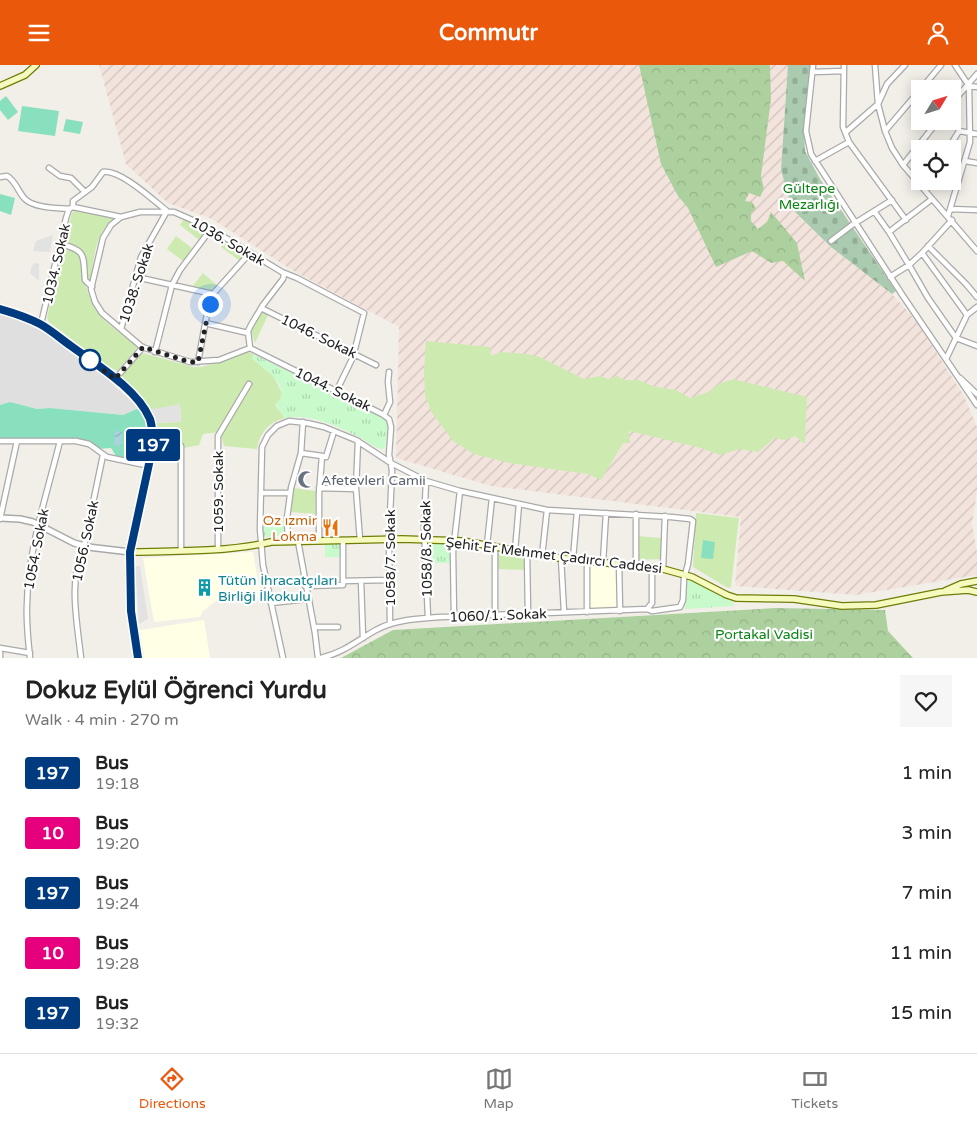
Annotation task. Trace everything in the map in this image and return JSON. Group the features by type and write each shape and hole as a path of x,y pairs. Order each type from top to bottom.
{"main road":[{"path":"0,86 26,75 36,65"},
{"path":"0,309 17,313 41,325 115,379 138,401 150,420 153,440 150,466 130,552 131,611 138,658"},
{"name":"Şehit Er Mehmet Çadırcı Caddesi","path":"130,552 181,551 288,541 454,540 542,556 663,569 686,574 731,597 794,599 842,605 876,605 941,593 968,590 977,592"},
{"name":"Şehit Er Mehmet Çadırcı Caddesi","path":"941,593 961,584 977,581"}],"street":[{"path":"813,65 806,131 809,147 815,161 890,277 977,405"},
{"path":"844,65 843,127 849,142 906,220"},
{"path":"875,65 878,104 885,131 892,148 911,174"},
{"path":"846,132 878,104 887,84 906,65"},
{"path":"928,80 941,65"},
{"path":"890,277 909,265 922,253 950,218 970,142 968,85 955,65"},
{"path":"812,72 844,71"},
{"path":"961,93 977,74"},
{"path":"968,85 977,87"},
{"path":"885,131 911,104"},
{"path":"903,165 931,130"},
{"path":"954,140 960,131 977,134"},
{"path":"815,161 849,142"},
{"path":"965,161 977,163"},
{"path":"48,168 60,176 71,178 85,192"},
{"path":"71,208 73,201 92,187 103,172 109,171 132,184 167,211"},
{"path":"0,177 7,176 13,181 26,200 33,204 71,208 121,217"},
{"path":"925,190 977,251"},
{"path":"888,233 932,199"},
{"path":"831,241 892,200"},
{"name":"1034. Sokak","path":"41,325 60,244 71,208"},
{"path":"951,209 977,210"},
{"name":"1036. Sokak","path":"121,217 140,212 167,211 184,216 211,229 282,272 364,313 354,354 336,392"},
{"name":"1038. Sokak","path":"121,329 142,257 167,211"},
{"path":"874,211 928,298 956,337 977,346"},
{"path":"121,217 111,225 103,238 92,287 92,297 98,307 121,329 143,347 155,352 190,362 198,362 219,360 250,348 248,333 251,325 283,279 284,275 282,272"},
{"path":"155,352 172,285 180,270 211,229"},
{"path":"60,244 79,251 84,261 85,281 92,287"},
{"path":"928,246 977,297"},
{"path":"198,362 205,323 213,294 250,253"},
{"path":"922,253 967,315"},
{"path":"136,277 213,294"},
{"path":"946,359 967,315 977,307"},
{"name":"1046. Sokak","path":"261,308 376,365"},
{"path":"205,323 248,333"},
{"path":"115,379 143,347"},
{"name":"1044. Sokak","path":"250,348 389,419 391,427 389,455 391,463"},
{"path":"952,370 977,394"},
{"path":"384,415 390,402 388,382 390,372"},
{"name":"1059. Sokak","path":"218,548 218,436 249,384"},
{"path":"283,658 263,565 261,544 262,447 272,430 280,424 289,421 303,422 334,431 358,441 391,463 426,481 460,491 547,510 636,514 692,519 693,526 686,574"},
{"path":"288,541 287,518 290,493 301,453 303,422"},
{"path":"301,453 326,457 334,431"},
{"path":"0,441 76,441 89,444 107,457 150,466"},
{"path":"17,441 0,519 20,519 39,525 74,543 84,546 130,552"},
{"name":"1054. Sokak","path":"30,655 27,623 28,589 39,525 60,441"},
{"path":"358,441 356,489 360,540"},
{"path":"181,446 181,551"},
{"name":"1056. Sokak","path":"81,658 75,590 80,553 84,546 104,455"},
{"path":"319,541 319,488 322,456"},
{"name":"1058/7. Sokak","path":"390,624 389,539 391,463"},
{"name":"1058/8. Sokak","path":"426,481 424,526 428,618"},
{"path":"319,488 356,489"},
{"path":"454,617 454,540 460,491"},
{"path":"261,493 290,493"},
{"path":"487,545 492,498"},
{"path":"515,551 519,504"},
{"path":"542,556 547,510"},
{"path":"573,559 577,512"},
{"path":"603,562 606,513"},
{"path":"636,514 636,565"},
{"path":"663,569 665,516"},
{"path":"305,586 343,585 342,540"},
{"path":"298,541 319,658"},
{"path":"495,546 496,615"},
{"path":"526,553 528,614"},
{"path":"561,558 564,612"},
{"path":"587,560 587,612"},
{"path":"619,563 620,611"},
{"path":"647,609 652,603 652,567"},
{"name":"1060/1. Sokak","path":"319,658 340,652 376,630 390,624 428,618 676,609 682,604 686,574"},
{"path":"343,581 389,580"},
{"path":"361,581 363,638"},
{"path":"271,603 308,599"},
{"path":"314,627 338,627"},
{"path":"0,648 30,655"},
{"path":"0,652 0,658"}],"shaded area":[{"path":"99,65 788,65 781,170 792,209 831,247 892,294 905,308 918,324 964,396 977,427 977,491 972,524 977,553 977,575 856,595 735,586 741,517 491,486 396,458 399,327 297,273 212,219 168,203 126,164"},
{"path":"53,235 50,252 33,251 36,241"},
{"path":"34,263 39,264 39,281 30,273"},
{"path":"0,313 42,331 108,380 139,408 123,415 50,408 37,409 10,402 0,405"},
{"path":"180,404 181,422 155,423 149,410"},
{"path":"253,552 261,597 237,602 216,601 203,611 200,617 154,622 143,558"},
{"path":"589,564 617,565 618,609 589,610"},
{"path":"135,566 140,566 148,619 139,624"},
{"path":"204,620 210,658 144,658 140,630"}],"green space":[{"path":"639,65 770,65 771,99 761,176 764,189 760,197 749,193 745,201 752,202 756,208 751,213 751,221 758,229 767,222 771,212 797,243 805,281 783,261 771,263 752,251 716,267 688,208 678,196 661,164"},
{"name":"Gültepe Mezarlığı","path":"788,65 811,65 804,128 805,151 820,179 896,291 892,294 831,247 792,209 781,170"},
{"path":"6,96 18,112 8,120 0,110 0,101"},
{"path":"22,106 59,111 55,136 18,131"},
{"path":"66,119 83,122 80,134 63,131"},
{"path":"0,194 15,198 11,215 0,211"},
{"path":"78,208 116,218 99,238 90,283 87,281 85,263 80,248 64,241 72,213"},
{"path":"184,219 206,230 199,240 180,225"},
{"path":"176,236 192,248 183,261 167,249"},
{"path":"225,241 247,253 240,261 221,247"},
{"path":"70,249 76,252 81,260 82,277 98,313 137,346 117,371 104,364 49,322 47,318 61,253"},
{"path":"203,273 217,285 211,291 192,287"},
{"path":"262,312 268,315 255,343 251,331"},
{"path":"426,341 490,347 491,356 500,352 527,354 540,357 584,379 600,376 608,379 617,376 624,380 638,380 653,386 676,390 690,398 708,392 719,384 733,379 807,397 805,443 801,442 796,436 784,440 775,438 758,452 740,449 720,455 701,448 629,431 630,443 623,443 601,480 588,474 509,463 474,454 453,441 432,413 425,396"},
{"path":"248,352 253,354 253,359 274,377 282,393 280,400 275,405 285,418 274,422 266,429 260,438 257,449 224,446 220,432 203,434 199,445 184,448 178,438 159,439 155,423 181,422 180,405 149,410 144,399 121,377 143,353 193,367 202,367"},
{"path":"253,354 385,419 388,428 384,449 323,421 304,417 285,418 275,404 282,392 280,386 270,374 252,359"},
{"path":"10,402 37,409 50,408 123,415 139,408 147,428 145,462 116,456 111,448 98,449 88,441 76,438 0,439 0,405"},
{"path":"294,488 316,491 315,514 291,512"},
{"path":"696,513 739,518 731,587 728,588 693,567"},
{"path":"262,519 285,521 283,536 263,537"},
{"path":"638,536 661,538 661,559 638,560"},
{"path":"703,540 715,542 713,559 701,558"},
{"path":"343,542 343,557 325,557 325,543"},
{"path":"429,543 451,543 451,563 429,563"},
{"path":"498,553 524,559 524,570 498,569"},
{"path":"687,578 733,602 734,606 685,609"},
{"name":"Portakal Vadisi","path":"776,608 885,610 888,631 913,658 341,658 393,630"}],"water":[{"path":"115,431 122,432 121,446 114,445"}],"bus line":[{"name":"197","path":"0,309 17,313 41,325 80,352 115,379 138,401 150,420 153,440 150,466 130,552 131,611 138,658"}],"place":[{"name":"Afetevleri Camii","path":"307,480"},
{"name":"Oz ızmir Lokma","path":"331,528"},
{"name":"Tütün İhracatçıları Birliği İlkokulu","path":"204,588"}],"route":[{"path":"90,360 115,379 143,347 189,362 198,362 210,304"}]}
